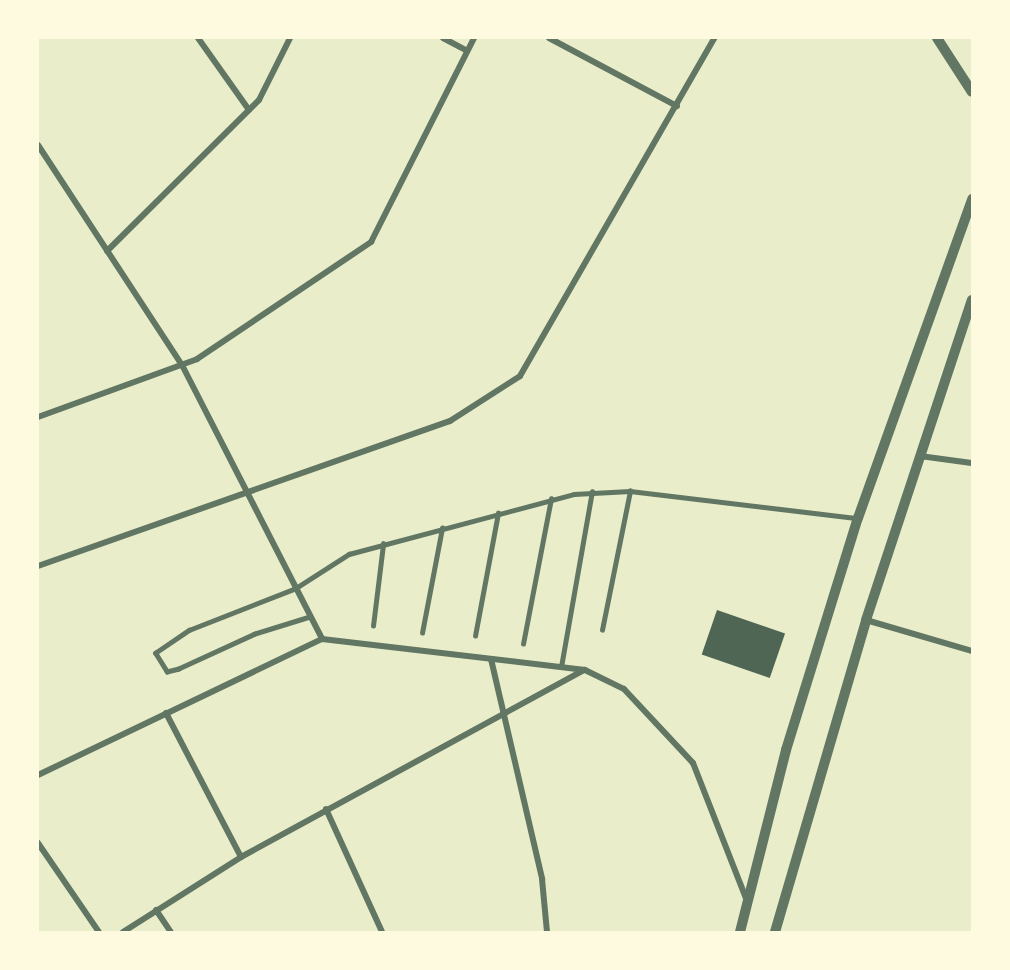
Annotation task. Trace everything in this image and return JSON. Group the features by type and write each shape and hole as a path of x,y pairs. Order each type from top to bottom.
{"street":[{"path":"198,38 249,110"},
{"path":"107,251 249,110 290,38"},
{"path":"444,38 467,51"},
{"path":"38,417 182,365 371,242 474,38"},
{"path":"549,38 677,106"},
{"path":"38,566 249,495 450,421 520,376 714,38"},
{"path":"937,38 972,92"},
{"path":"38,145 182,365 322,639"},
{"path":"740,933 786,750 858,518 972,199"},
{"path":"775,933 866,620 972,300"},
{"path":"920,456 972,463"},
{"path":"866,620 972,651"},
{"path":"38,775 322,639 585,670 624,689 693,763 747,902"},
{"path":"491,659 505,710 542,879 547,933"},
{"path":"123,933 240,857 505,710 585,670"},
{"path":"166,713 240,857"},
{"path":"326,809 381,933"},
{"path":"38,843 99,933"},
{"path":"156,910 171,933"}],"lane":[{"path":"602,630 630,491"},
{"path":"310,617 255,634 179,669 166,672 159,664 154,652 166,641 296,588 349,554 551,499 592,492 630,491 858,518"},
{"path":"561,667 592,492"},
{"path":"523,644 551,499"},
{"path":"474,636 498,513"},
{"path":"422,633 442,528"},
{"path":"373,626 383,544"}],"building":[{"path":"717,610 785,633 770,678 702,654"}]}
